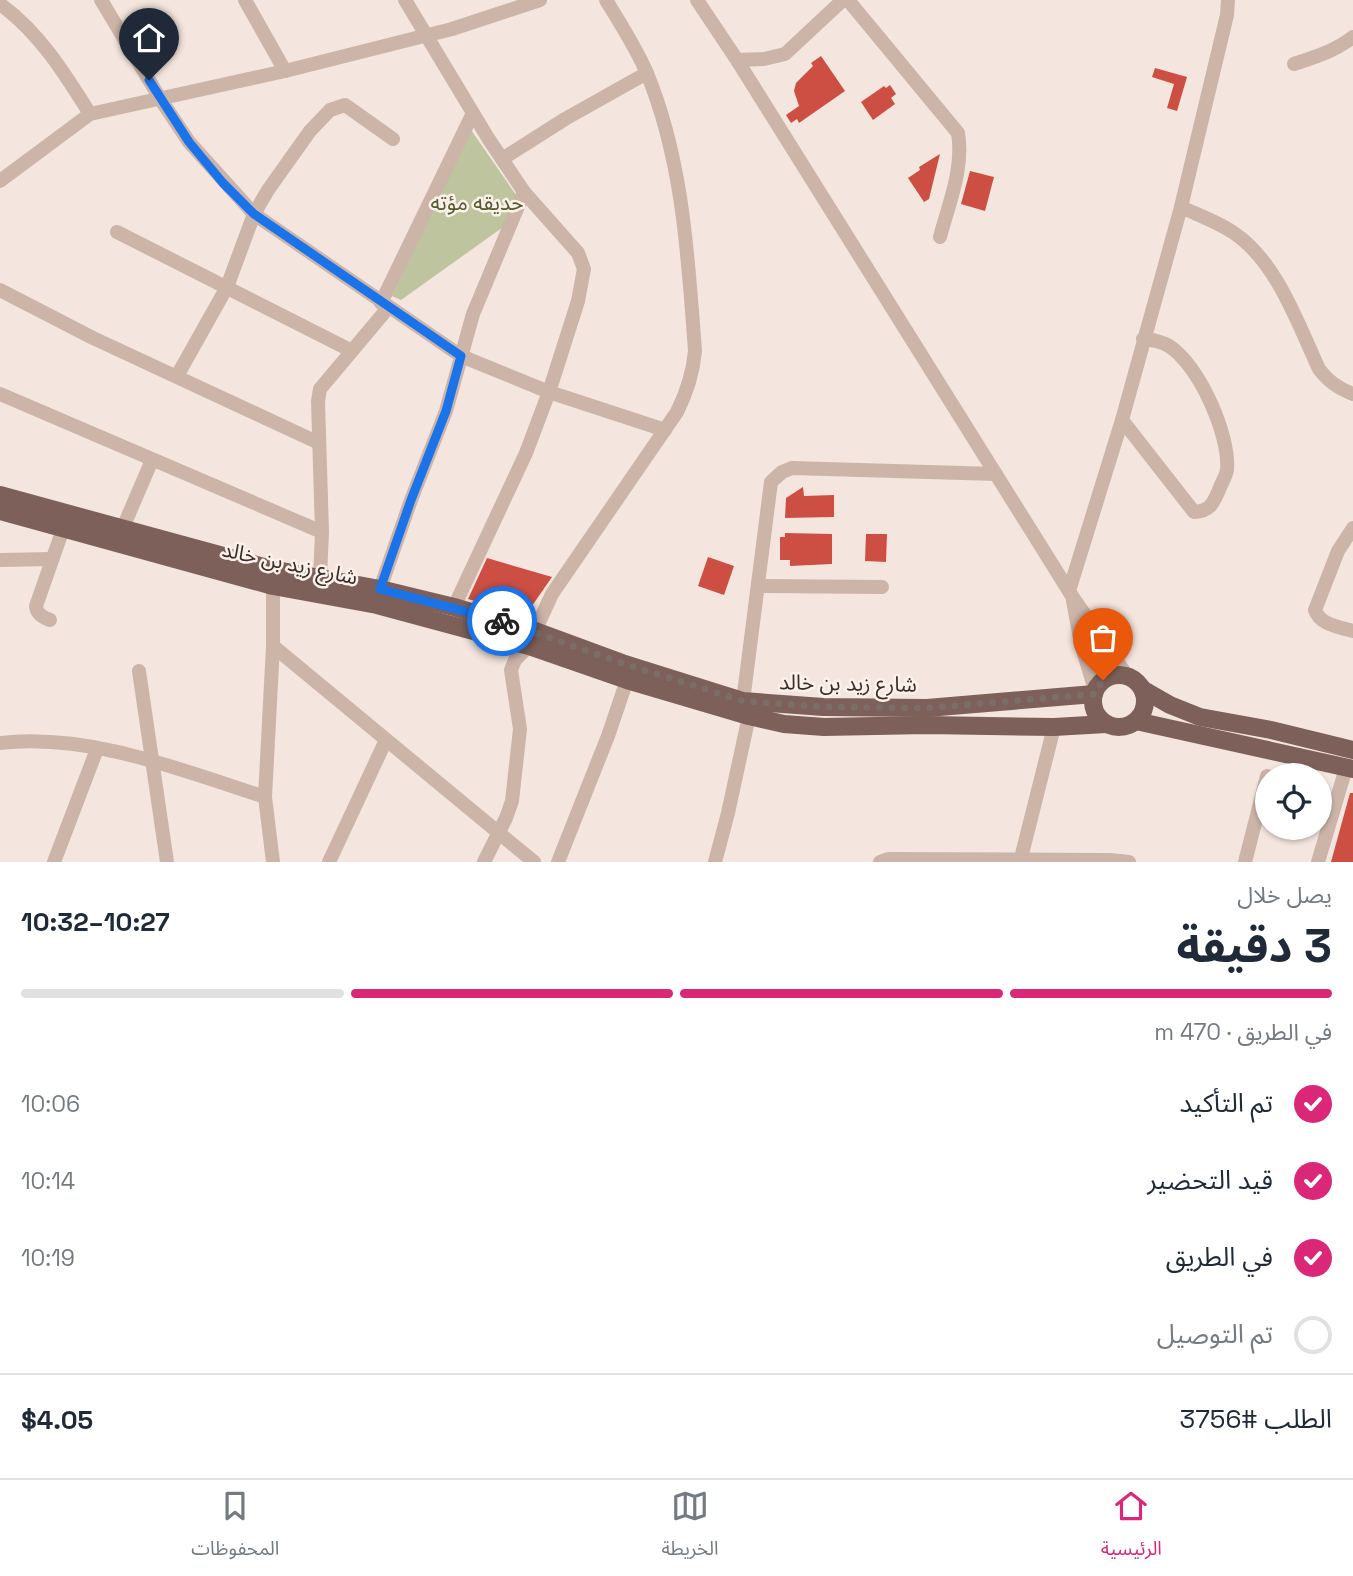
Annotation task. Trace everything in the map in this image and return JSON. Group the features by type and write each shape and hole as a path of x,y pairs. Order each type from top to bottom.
{"main road":[{"name":"شارع زيد بن خالد","path":"0,495 271,569 380,589 454,607 627,680 746,709 927,708 1094,692"},
{"name":"شارع زيد بن خالد","path":"0,511 273,586 532,638 622,663 784,724 824,727 1054,727 1106,724"},
{"path":"1349,769 1136,721 1119,727 1106,724 1095,711 1094,692 1109,677 1128,677 1142,689 1170,705 1200,717 1271,730 1353,750"},
{"path":"1136,721 1144,706 1142,689"}],"street":[{"path":"101,0 189,142 223,183 254,214 461,356 549,392 665,430"},
{"path":"244,0 285,71"},
{"path":"405,0 472,115 524,192 578,253 584,269 578,301 526,453 454,607"},
{"path":"0,181 90,114 285,71 452,29 540,0"},
{"path":"484,862 512,801 520,741 511,670 515,660 532,638 552,594 665,430 685,396 694,365 685,227 667,132 647,73 606,0"},
{"path":"697,0 1071,593 1128,677"},
{"path":"737,60 764,59 785,54 846,0 958,132 961,151 940,237"},
{"path":"1094,692 1071,593 1181,206 1227,15 1228,0"},
{"path":"1,2 46,48 68,77 90,114"},
{"path":"1294,64 1340,47 1353,37"},
{"path":"502,159 565,119 647,73"},
{"path":"177,376 227,287 254,214 310,131 334,107 345,105 393,139"},
{"path":"320,578 320,389 385,305 472,115"},
{"path":"380,589 446,411 473,314 524,192"},
{"path":"1181,206 1235,233 1255,253 1277,281 1319,369 1339,389 1353,394"},
{"path":"117,232 350,350"},
{"path":"0,290 93,338 319,443"},
{"path":"1122,420 1194,512 1206,511 1212,505 1227,471 1222,429 1200,382 1184,359 1169,346 1156,340 1143,339"},
{"path":"0,394 322,532"},
{"path":"122,530 152,460"},
{"path":"715,862 746,709 771,482 782,472 792,468 996,474"},
{"path":"1353,528 1338,551 1315,610 1319,619 1324,622 1353,631"},
{"path":"50,620 37,611 37,606 63,529"},
{"path":"0,560 52,559"},
{"path":"273,586 273,646 265,797 273,862"},
{"path":"759,586 882,587"},
{"path":"273,646 534,862"},
{"path":"139,671 167,862"},
{"path":"558,862 627,680"},
{"path":"1020,861 1054,727"},
{"path":"329,862 386,740"},
{"path":"0,743 50,741 97,749 153,762 265,797"},
{"path":"54,862 97,749"},
{"path":"1270,763 1273,751"},
{"path":"1318,862 1349,769"},
{"path":"1245,862 1255,823"},
{"path":"880,862 888,859 1129,862"}],"green space":[{"name":"حديقه مؤته","path":"471,130 516,195 506,225 401,300 392,296"}],"building":[{"path":"821,56 845,91 799,123 797,119 791,123 786,115 799,106 794,91 796,83 813,66 811,63"},
{"path":"1155,68 1187,77 1177,111 1167,108 1174,84 1152,77"},
{"path":"890,85 896,94 891,98 895,104 873,120 861,102 884,86 886,88"},
{"path":"940,154 929,199 924,202 908,178 920,170 919,167"},
{"path":"970,171 994,177 985,211 961,204"},
{"path":"803,487 804,496 834,495 834,517 785,518 786,498"},
{"path":"785,533 832,534 832,564 790,566 790,560 780,560 780,537 785,537"},
{"path":"866,534 887,534 886,562 865,561"},
{"path":"708,557 734,566 724,595 698,586"},
{"path":"487,558 552,577 525,616 468,599"},
{"path":"1350,793 1353,793 1353,862 1331,862"}],"way so far":[{"path":"502,621 743,701 781,705 927,708 1060,698 1094,694 1103,680"}],"route":[{"path":"149,80 189,142 223,183 254,214 461,356 446,411 380,589 502,621"}]}
